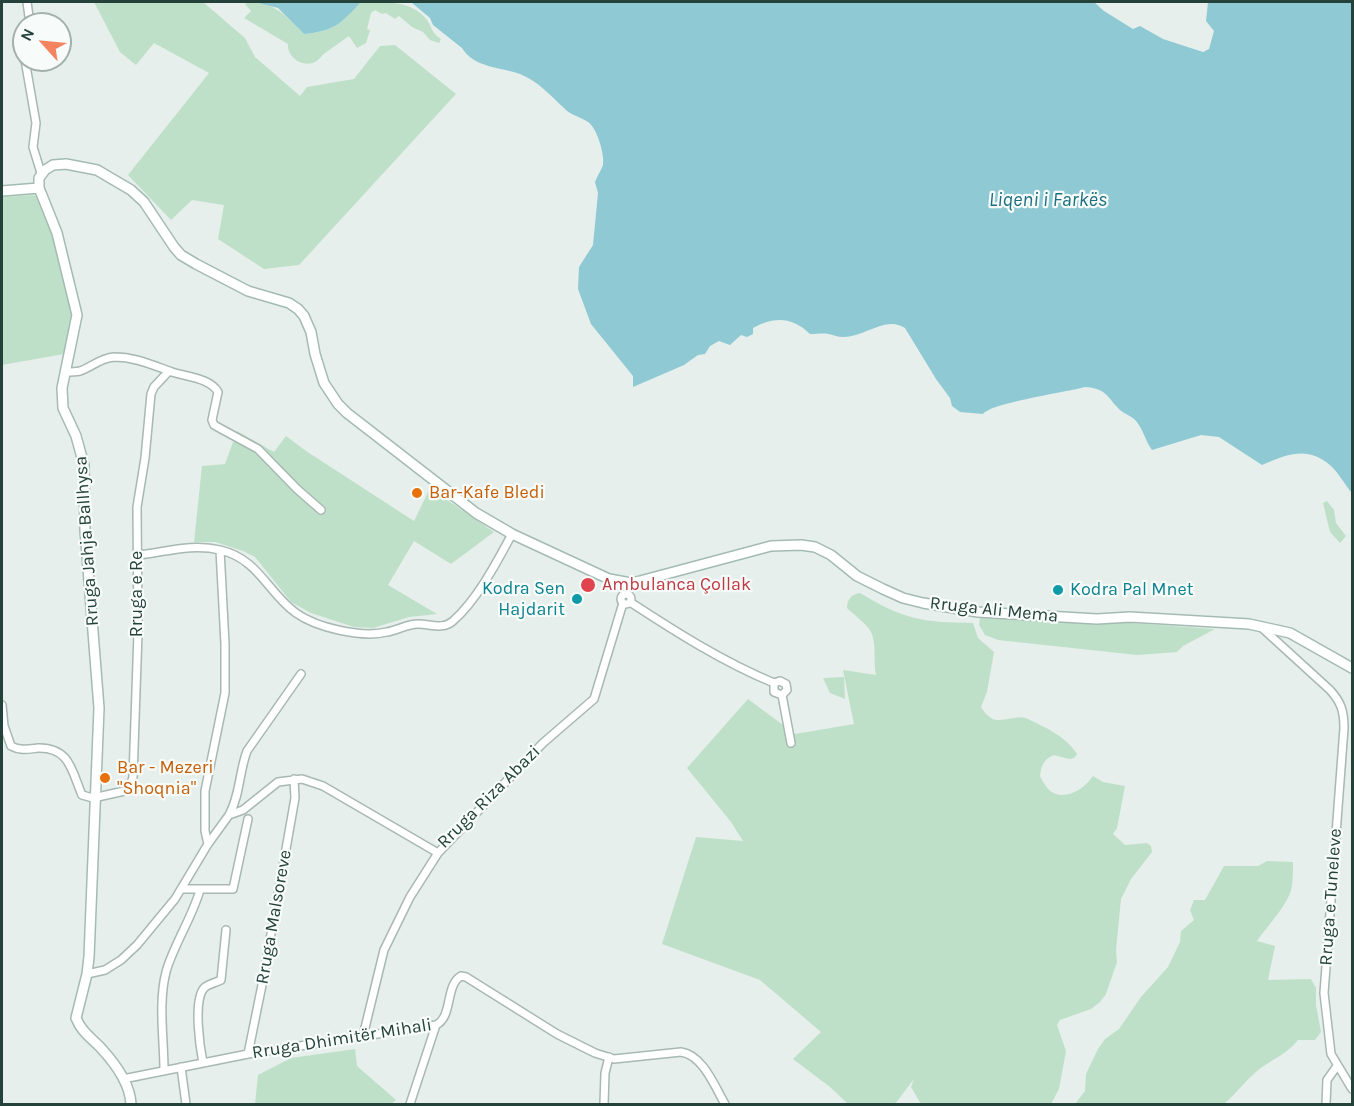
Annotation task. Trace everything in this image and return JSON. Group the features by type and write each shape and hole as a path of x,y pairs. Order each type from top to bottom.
{"street":[{"path":"2,192 39,188 41,173 33,147 36,123 28,72"},
{"name":"Rruga Ali Mema","path":"41,173 53,165 66,164 97,170 131,190 144,202 181,255 248,291 289,303 298,309 311,332 324,383 338,404 370,433 476,513 512,534 593,573 625,582 640,581 771,546 801,545 815,547 831,555 857,576 903,598 940,607 978,612 1097,619 1130,617 1260,626 1290,633 1324,654 1353,668"},
{"name":"Rruga Jahja Ballhysa","path":"39,188 57,233 77,311 62,388 63,408 76,436 84,475 85,530 99,708 96,798 92,834 91,913 85,956 87,974 76,1018 83,1032 112,1060 123,1079"},
{"path":"66,372 78,372 94,362 113,357 141,360 204,381 217,389 212,420 214,425 258,449 321,510"},
{"name":"Rruga e Re","path":"96,798 126,792 131,787 133,777 139,555 137,507 145,458 151,394 154,387 170,371"},
{"path":"139,555 189,547 220,550 250,564 284,602 302,617 348,632 371,635 418,624 440,626 453,621 488,578 512,534"},
{"path":"208,844 205,831 205,791 225,693 220,550"},
{"path":"625,582 626,594 631,597 627,602 688,639 750,672 774,683 780,681 786,684 787,690 782,695"},
{"name":"Rruga Riza Abazi","path":"294,779 309,780 323,786 438,853 543,743 594,699 627,602"},
{"name":"Rruga e Tuneleve","path":"1260,626 1330,690 1340,701 1343,710 1344,728 1324,993 1331,1054 1353,1089"},
{"path":"87,974 105,970 121,960 158,921 181,889 208,844 229,815 247,751 301,674"},
{"path":"774,683 774,692 782,695"},
{"path":"782,695 791,744"},
{"path":"2,705 4,726 11,747 45,748 60,753 66,757 82,795 87,798 96,798"},
{"path":"229,815 243,810 278,782 294,779"},
{"name":"Rruga Malsoreve","path":"248,1054 295,798 294,779"},
{"path":"181,889 233,889 248,819"},
{"path":"363,1036 384,950 410,897 438,853"},
{"path":"164,1071 162,994 164,981 200,890"},
{"path":"203,1063 199,1034 201,994 205,987 221,980 226,930"},
{"name":"Rruga Dhimitër Mihali","path":"123,1079 248,1054 436,1025 443,1019 457,979 464,976 575,1044 609,1058 688,1053 701,1065 725,1104"},
{"path":"410,1104 436,1025"},
{"path":"604,1104 605,1072 609,1058"},
{"path":"1326,1104 1327,1080 1337,1066"},
{"path":"181,1067 186,1104"},
{"path":"123,1079 129,1091 131,1104"}],"green space":[{"path":"94,2 203,2 245,38 255,57 300,96 307,87 354,79 380,46 395,45 456,94 299,265 264,269 218,239 224,205 192,200 171,220 128,175 209,73 154,43 136,65 120,52"},
{"path":"247,2 272,7 304,34 323,31 336,25 361,2 397,4 421,13 441,39 439,43 430,40 423,32 412,27 399,16 395,19 375,10 371,13 367,29 370,30 366,43 357,48 349,36 316,61 305,64 293,57 288,44 244,18 251,11 245,4"},
{"path":"36,196 54,239 72,311 64,354 2,365 2,197"},
{"path":"237,431 274,452 286,436 414,521 430,488 494,532 451,564 414,541 388,585 437,614 409,617 373,628 354,627 311,613 291,602 255,557 215,542 194,542 202,466 225,464"},
{"path":"1327,501 1334,510 1336,523 1346,536 1340,543 1330,532 1323,503"},
{"path":"860,593 889,609 914,618 973,623 978,638 994,652 987,692 981,707 985,713 995,720 1026,718 1067,742 1077,754 1074,758 1054,755 1042,766 1040,776 1048,789 1054,793 1066,795 1072,793 1084,786 1093,776 1103,782 1125,786 1117,828 1113,834 1125,845 1147,843 1151,846 1152,852 1131,879 1121,899 1117,962 1106,994 1091,1009 1060,1020 1057,1025 1066,1051 1059,1089 1051,1104 921,1104 911,1087 914,1079 895,1104 848,1104 793,1059 821,1032 760,980 662,944 696,837 743,841 731,822 687,768 748,699 795,734 854,724 843,670 876,675 874,642 871,632 847,608 850,598"},
{"path":"980,618 1132,623 1215,629 1183,646 1177,652 1137,655 998,640 985,635 979,625"},
{"path":"844,677 845,699 830,693 823,678"},
{"path":"1267,861 1293,862 1292,886 1283,907 1257,941 1275,946 1268,980 1311,979 1316,988 1316,1005 1321,1032 1315,1040 1298,1040 1284,1053 1257,1071 1224,1104 1075,1104 1085,1091 1086,1074 1098,1049 1105,1039 1119,1029 1141,997 1168,967 1180,942 1181,931 1194,920 1190,910 1194,900 1205,900 1224,866 1258,866"},
{"path":"355,1049 357,1066 396,1100 391,1104 255,1104 258,1075 291,1058"}],"water":[{"path":"255,2 361,2 336,25 323,31 304,34 278,8"},
{"name":"Liqeni i Farkës","path":"411,2 1094,2 1133,29 1140,26 1163,39 1203,52 1209,49 1214,31 1206,21 1208,2 1352,2 1352,493 1332,467 1315,456 1306,454 1289,455 1262,465 1219,437 1201,435 1152,450 1134,419 1120,410 1109,397 1098,389 1085,387 1014,402 983,414 960,412 952,406 950,398 905,328 898,325 883,325 843,337 810,334 790,321 768,321 753,328 753,334 747,337 741,335 730,345 719,341 710,346 705,354 698,355 684,365 633,387 633,376 591,324 578,289 579,267 593,245 598,193 595,182 603,165 602,149 594,130 588,122 566,110 544,89 527,77 473,60"}],"place":[{"name":"Bar-Kafe Bledi","path":"417,493"},
{"name":"Ambulanca Çollak","path":"588,585"},
{"name":"Kodra Pal Mnet","path":"1058,590"},
{"name":"Kodra Sen Hajdarit","path":"577,599"},
{"name":"Bar - Mezeri \"Shoqnia\"","path":"105,778"}]}
